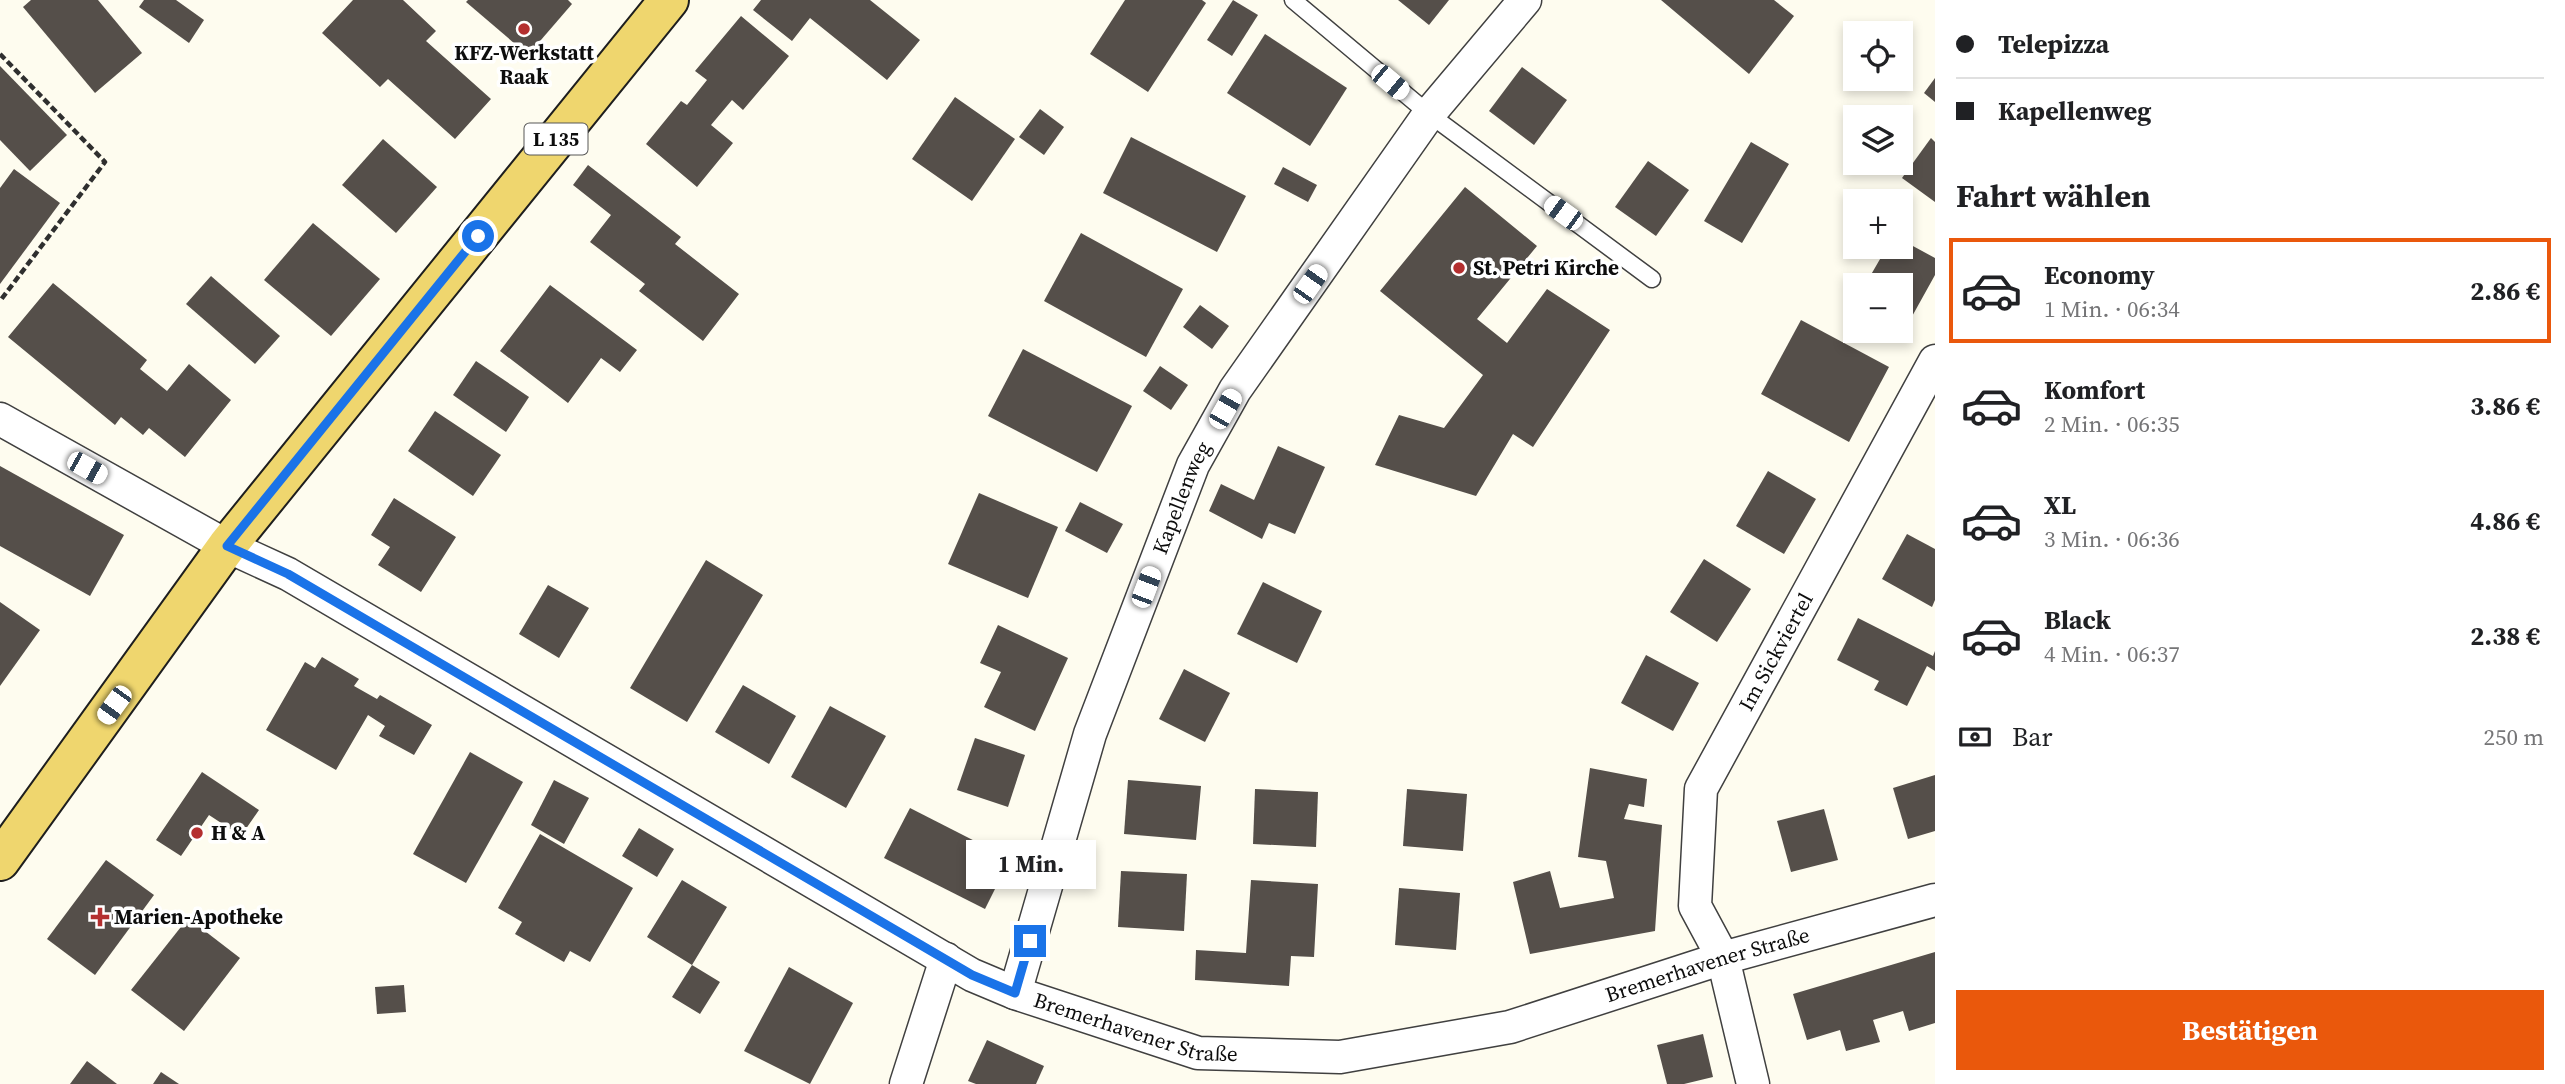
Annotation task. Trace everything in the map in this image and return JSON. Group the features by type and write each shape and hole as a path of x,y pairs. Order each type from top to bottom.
{"main road":[{"name":"L 135","path":"0,861 227,546 669,0"}],"street":[{"name":"Kapellenweg","path":"1015,993 1090,734 1193,465 1235,390 1429,114 1525,0"},
{"name":"Im Sickviertel","path":"1753,1084 1723,958 1695,906 1701,789 1935,360"},
{"name":"Bremerhavener Straße","path":"0,419 227,546 288,574 972,975 1015,993 1198,1053 1340,1057 1510,1027 1723,958 1935,900"},
{"path":"906,1084 946,958"}],"lane":[{"path":"1293,0 1429,114 1653,279"}],"path":[{"path":"0,54 105,162 0,301"}],"building":[{"path":"31,0 98,0 142,53 95,93 23,7"},
{"path":"144,0 176,0 204,20 189,43 139,7"},
{"path":"353,0 403,0 436,31 426,41 491,99 455,139 388,79 380,87 322,33"},
{"name":"KFZ-Werkstatt Raak","path":"568,0 572,4 528,55 466,2"},
{"path":"761,0 870,0 920,40 887,80 810,18 792,41 753,10"},
{"path":"1125,0 1202,0 1206,3 1148,92 1090,54"},
{"path":"1233,0 1258,15 1232,56 1207,40"},
{"path":"1398,0 1449,0 1429,25"},
{"path":"1661,0 1774,0 1794,16 1749,74"},
{"path":"741,16 789,56 743,110 732,100 711,125 733,143 697,187 646,144 681,101 687,105 707,80 695,71"},
{"path":"1265,34 1347,88 1310,146 1227,93"},
{"path":"0,66 67,135 30,171 0,140"},
{"path":"1522,67 1567,100 1534,145 1489,111"},
{"path":"1935,78 1935,102 1924,93"},
{"path":"955,97 1015,139 972,201 912,159"},
{"path":"1040,109 1064,127 1044,155 1019,137"},
{"path":"1131,137 1246,196 1217,252 1103,193"},
{"path":"1931,138 1935,142 1935,202 1902,178 1904,175 1913,175 1913,163"},
{"path":"383,139 437,187 396,233 342,185"},
{"path":"1751,142 1789,164 1742,243 1704,221"},
{"path":"1648,161 1689,190 1656,236 1615,207"},
{"path":"588,165 681,237 675,244 739,294 703,341 639,291 645,284 590,242 611,215 573,185"},
{"path":"1283,167 1317,185 1308,202 1274,184"},
{"path":"14,169 60,203 0,284 0,188"},
{"path":"1465,187 1537,246 1477,319 1507,343 1547,289 1610,330 1533,447 1513,434 1476,496 1375,465 1399,415 1444,428 1483,375 1380,291"},
{"path":"313,223 380,279 331,336 264,280"},
{"path":"1081,233 1183,289 1146,357 1044,301"},
{"path":"1913,246 1935,258 1935,275 1913,315 1913,273 1872,273 1880,259 1913,259"},
{"path":"211,276 280,336 255,364 186,304"},
{"path":"53,283 147,360 140,369 167,391 189,364 231,400 185,457 149,428 143,435 121,417 115,425 8,337"},
{"path":"550,285 637,350 620,372 601,358 568,403 500,351"},
{"path":"1200,305 1229,326 1212,349 1183,327"},
{"path":"1801,320 1889,367 1849,442 1761,394"},
{"path":"1023,349 1132,406 1097,472 988,416"},
{"path":"476,361 529,397 506,432 453,395"},
{"path":"1160,366 1188,385 1171,410 1143,391"},
{"path":"435,411 501,455 473,496 408,451"},
{"path":"1278,446 1325,467 1295,534 1269,523 1262,539 1209,511 1221,484 1254,500"},
{"path":"0,466 124,535 90,596 0,546"},
{"path":"1768,471 1816,499 1784,554 1736,526"},
{"path":"979,493 1058,527 1028,598 948,564"},
{"path":"394,498 456,537 421,592 378,565 390,547 371,535"},
{"path":"1080,502 1123,524 1107,553 1065,531"},
{"path":"1907,534 1935,549 1935,600 1932,607 1882,579"},
{"path":"1704,559 1751,589 1717,642 1670,612"},
{"path":"706,560 763,595 687,722 630,688"},
{"path":"1263,582 1322,611 1297,663 1237,634"},
{"path":"548,585 589,608 559,658 519,634"},
{"path":"0,602 40,630 0,686"},
{"path":"1858,618 1933,656 1935,651 1935,671 1927,666 1907,706 1874,690 1879,681 1837,660"},
{"path":"998,625 1068,658 1035,731 984,707 1001,672 980,663"},
{"path":"1646,655 1699,683 1673,731 1621,703"},
{"path":"322,657 359,679 354,686 377,699 380,695 432,725 414,755 379,736 385,726 368,715 336,770 266,730 305,662 315,668"},
{"path":"1184,669 1230,693 1205,742 1159,719"},
{"path":"743,685 796,716 769,764 715,732"},
{"path":"830,706 886,736 846,808 791,777"},
{"path":"975,738 1025,755 1008,807 957,790"},
{"path":"470,752 523,782 466,883 413,854"},
{"path":"1590,768 1647,779 1644,807 1629,804 1624,819 1662,825 1655,931 1530,954 1513,882 1550,871 1560,908 1614,898 1606,861 1578,857"},
{"path":"202,772 259,810 241,836 209,815 181,856 156,840"},
{"path":"1935,775 1935,831 1908,839 1893,788"},
{"path":"554,780 589,798 564,844 531,825"},
{"path":"1128,780 1201,786 1196,840 1124,834"},
{"path":"1255,789 1318,792 1316,847 1253,844"},
{"path":"1407,789 1467,794 1463,851 1403,846"},
{"path":"910,808 1010,859 985,909 884,858"},
{"path":"1824,809 1838,860 1791,872 1777,821"},
{"path":"639,828 674,849 657,877 622,856"},
{"path":"540,834 633,888 590,962 570,951 564,962 515,934 522,922 498,908"},
{"name":"Marien-Apotheke","path":"106,860 154,895 95,975 47,939"},
{"path":"1121,871 1187,874 1184,931 1118,927"},
{"path":"682,880 727,907 692,965 647,937"},
{"path":"1251,880 1318,884 1314,957 1291,956 1289,986 1195,980 1196,950 1246,953"},
{"path":"1399,888 1460,893 1456,950 1395,945"},
{"path":"188,918 240,958 184,1031 131,990"},
{"path":"1935,952 1935,1023 1909,1031 1903,1011 1873,1020 1880,1042 1846,1051 1840,1030 1807,1040 1793,994"},
{"path":"692,965 720,982 700,1014 672,997"},
{"path":"789,967 853,1003 810,1084 744,1051"},
{"path":"404,985 406,1012 377,1014 375,987"},
{"path":"1703,1034 1713,1077 1684,1084 1667,1084 1657,1045"},
{"path":"987,1040 1044,1066 1036,1084 976,1084 968,1081"},
{"path":"87,1061 117,1084 70,1084"},
{"path":"161,1072 179,1084 153,1084"}],"place":[{"name":"KFZ-Werkstatt Raak","path":"524,29"},
{"name":"St. Petri Kirche","path":"1459,268"},
{"name":"H & A","path":"197,833"},
{"name":"Marien-Apotheke","path":"100,917"}],"route":[{"path":"478,236 227,546 288,574 972,975 1015,993 1030,941"}]}
